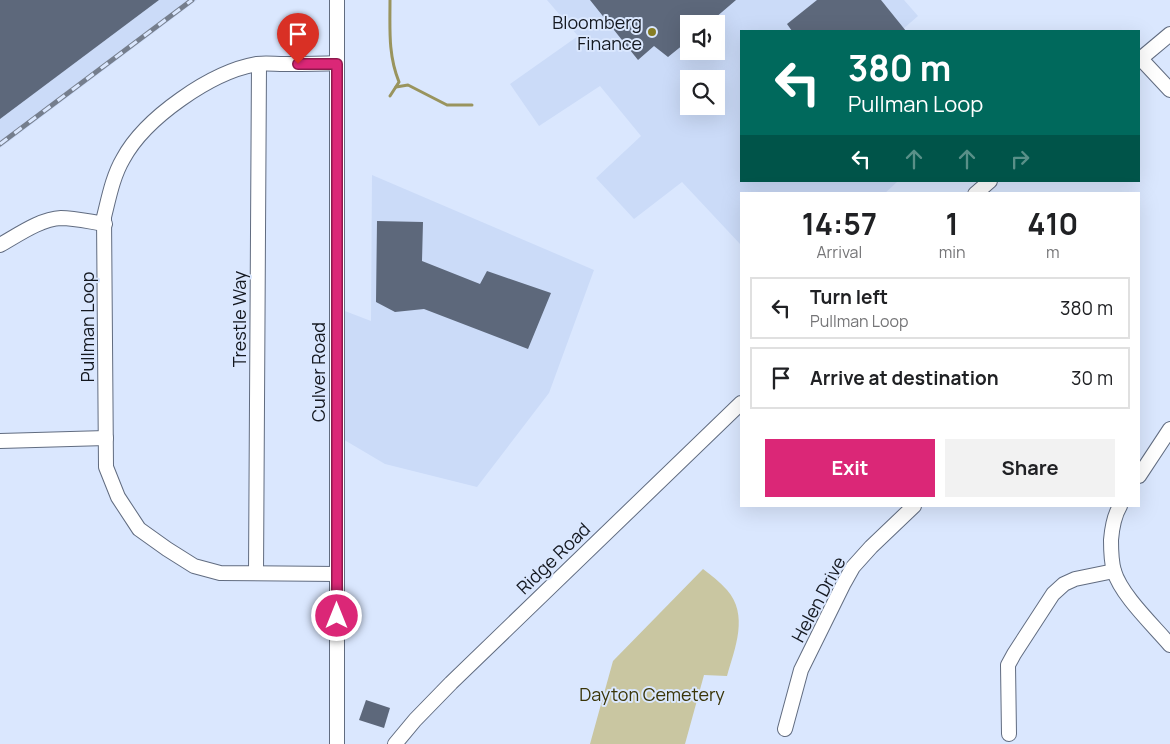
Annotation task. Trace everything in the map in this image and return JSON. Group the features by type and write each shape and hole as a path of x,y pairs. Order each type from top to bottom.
{"street":[{"name":"Culver Road","path":"337,0 337,744"},
{"path":"1170,34 1140,60 1170,90"},
{"name":"Pullman Loop","path":"337,64 259,64 236,69 209,80 148,126 136,138 122,159 104,217 106,467 118,497 139,528 166,549 194,566 220,573 337,574"},
{"name":"Trestle Way","path":"256,573 259,64"},
{"path":"977,192 989,182"},
{"path":"0,245 18,234 61,218 105,224"},
{"name":"Ridge Road","path":"395,744 451,683 740,405"},
{"path":"1140,474 1170,429"},
{"path":"0,441 106,438"},
{"name":"Helen Drive","path":"785,729 801,670 844,584 871,547 913,507"},
{"path":"1120,507 1112,528 1112,562 1114,571 1118,581 1135,605 1170,645"},
{"path":"1009,734 1008,665 1014,654 1053,594 1064,584 1075,579 1114,571"}],"shaded area":[{"path":"0,0 197,0 0,148"},
{"path":"547,0 904,0 918,16 904,30 740,30 740,182 897,182 886,192 740,192 740,244 682,182 634,219 596,178 641,136 600,86 539,126 510,84 578,36"},
{"path":"372,175 594,270 549,393 477,487 385,464 336,435 337,308 371,321"}],"green space":[{"name":"Dayton Cemetery","path":"703,569 727,590 734,600 739,621 738,632 727,676 704,675 685,744 590,744 613,661"}],"building":[{"path":"0,0 159,0 0,119"},
{"name":"Bloomberg Finance","path":"590,0 736,0 718,15 680,15 680,47 668,57 654,46 638,60"},
{"path":"817,0 881,0 905,30 791,30 787,24"},
{"path":"377,221 423,222 422,261 480,284 487,271 551,293 528,349 424,309 395,312 376,302"},
{"path":"366,700 390,708 384,728 359,720"}],"waterway":[{"path":"390,0 391,52 399,82 390,96"},
{"path":"396,87 408,85 447,105 472,105"}],"railway":[{"path":"0,144 192,0"}],"place":[{"name":"Bloomberg Finance","path":"652,32"}],"route":[{"path":"298,64 337,64 337,616"}]}
